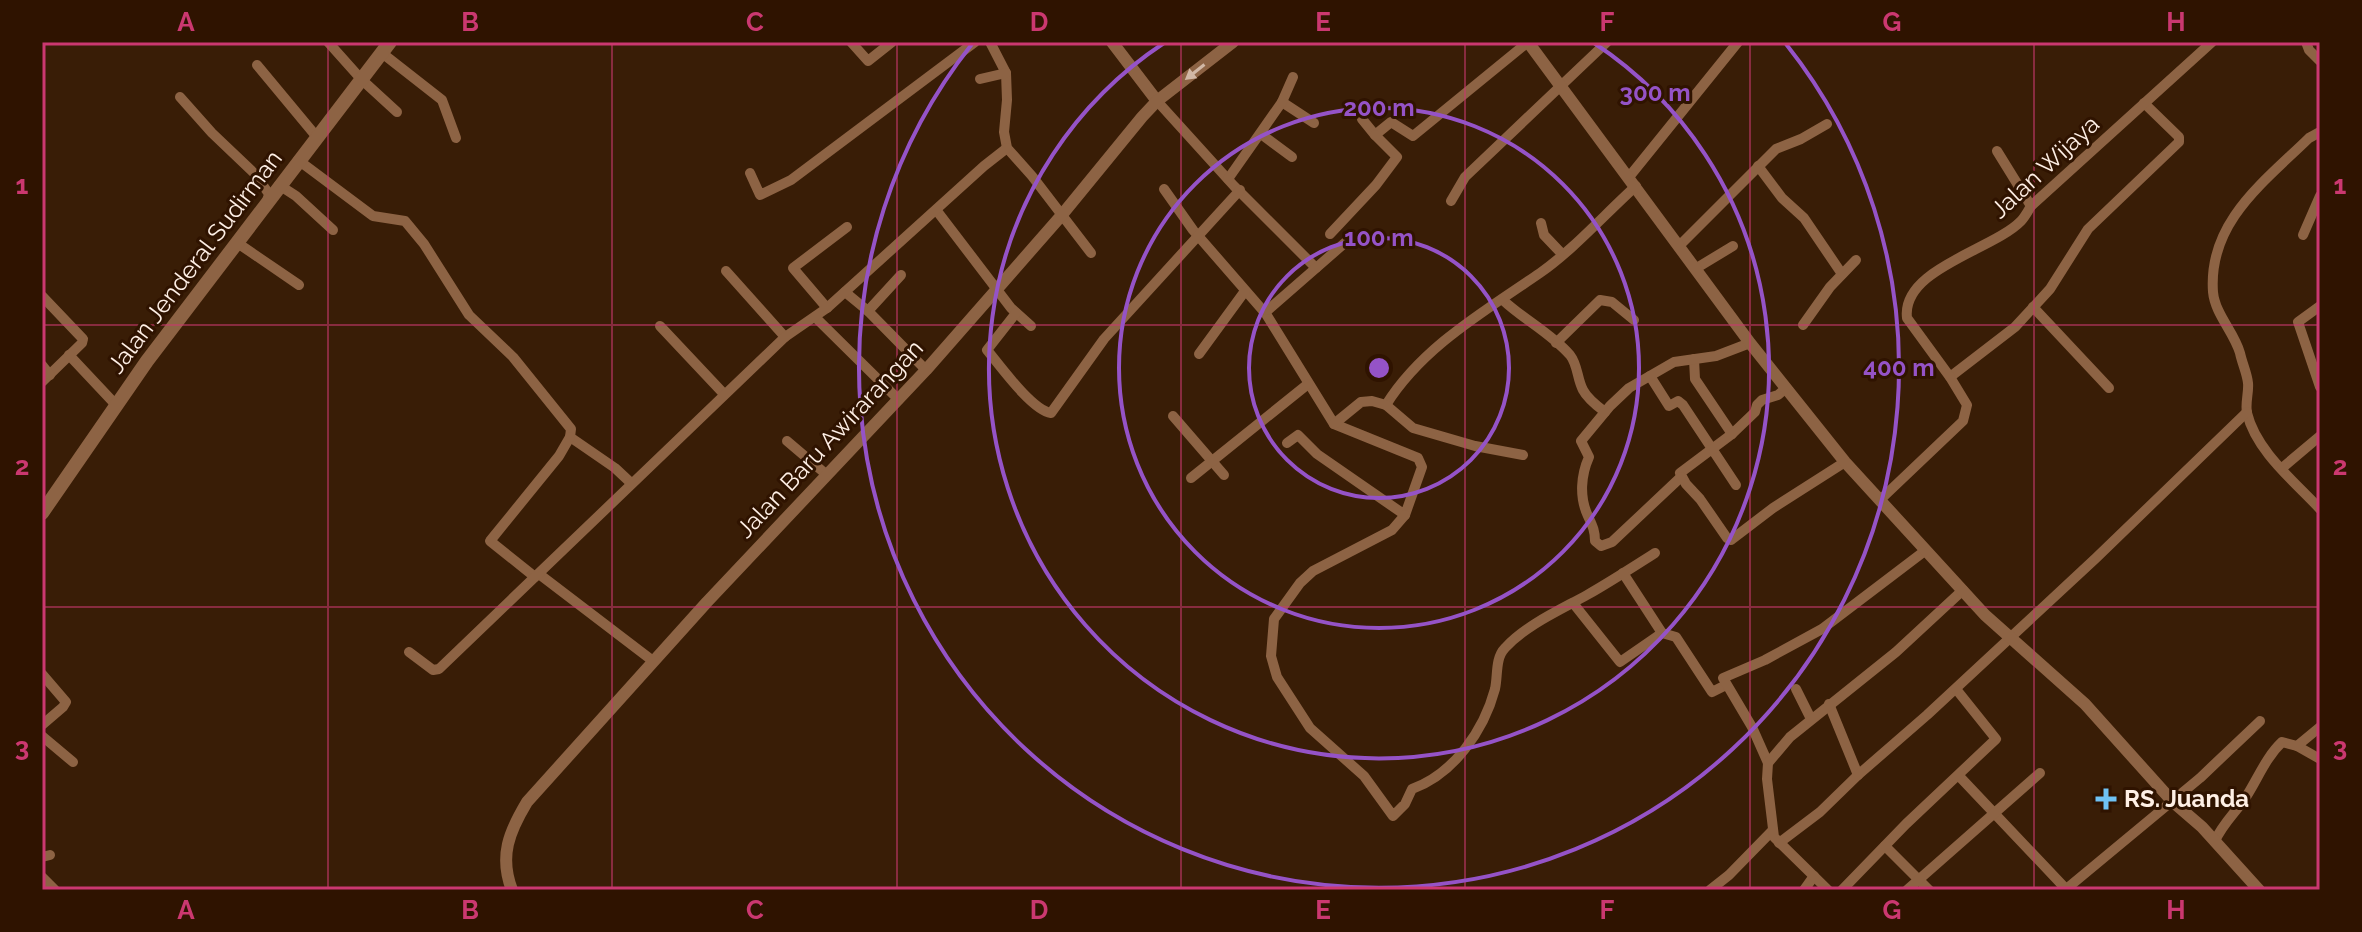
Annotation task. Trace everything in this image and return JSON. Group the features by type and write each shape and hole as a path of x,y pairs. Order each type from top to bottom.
{"main road":[{"name":"Jalan Jenderal Sudirman","path":"42,513 116,405 385,46"}],"street":[{"path":"328,42 361,79 397,112"},
{"path":"851,42 868,61 892,42"},
{"path":"750,173 760,195 791,180 975,42"},
{"path":"990,42 1006,73 1004,132 1007,148 1091,253"},
{"path":"1112,42 1157,101 1316,268"},
{"name":"Jalan Baru Awirarangan","path":"512,890 506,875 505,848 512,827 527,802 653,661 926,370 1061,216 1142,117 1157,101 1233,42"},
{"path":"1375,135 1391,122 1413,136 1528,42 1750,343 1845,462 2010,638 2085,704 2173,802 2215,841 2259,890"},
{"path":"1451,201 1465,177 1607,42"},
{"path":"1386,405 1398,385 1439,345 1503,300 1516,287 1541,273 1632,182 1738,42"},
{"name":"Jalan Wijaya","path":"1881,499 1963,421 1967,405 1907,318 1905,307 1908,297 1934,274 2020,221 2031,206 2212,42"},
{"path":"2306,42 2320,61"},
{"path":"385,46 442,100 456,138"},
{"path":"257,65 316,136"},
{"path":"980,79 1006,73"},
{"path":"1228,179 1282,102 1293,77"},
{"path":"180,97 255,174 269,194 267,201"},
{"path":"1282,102 1314,123"},
{"path":"1950,377 2015,327 2050,289 2088,229 2179,142 2179,137 2144,103"},
{"path":"1330,234 1376,185 1397,157 1362,119"},
{"path":"1680,245 1776,149 1827,124"},
{"path":"2320,132 2309,138 2230,218 2221,239 2213,294 2238,348 2248,383 2247,412 2268,454 2320,509"},
{"path":"1261,134 1292,157"},
{"path":"409,652 433,670 439,669 785,337 827,308 1007,148"},
{"path":"1997,151 2031,206"},
{"path":"298,160 373,216 405,221 424,244 469,315 513,357 571,429 559,456 490,541 653,661"},
{"path":"1758,166 1782,198 1804,218 1842,274"},
{"path":"279,185 296,196 333,230"},
{"path":"1164,189 1266,314 1291,350 1308,384 1337,422 1421,462 1422,467 1405,515 1392,530 1313,571 1300,583 1274,619 1271,656 1277,677 1310,728 1364,776 1392,816 1402,808 1412,789 1426,784 1474,738 1490,704 1499,659 1506,646 1538,622 1655,553"},
{"path":"1016,313 987,350 1010,379 1042,410 1051,413 1104,339 1240,190"},
{"path":"2303,235 2320,196"},
{"path":"937,211 1016,313 1031,326"},
{"path":"1541,223 1544,235 1562,254"},
{"path":"827,308 793,268 847,227"},
{"path":"1268,310 1347,241"},
{"path":"236,242 299,285"},
{"path":"1695,269 1733,246"},
{"path":"1803,325 1856,260"},
{"path":"726,271 785,337"},
{"path":"868,311 901,275"},
{"path":"1199,354 1245,291"},
{"path":"845,292 926,370"},
{"path":"42,296 81,334 82,343 46,378 42,365"},
{"path":"1556,343 1600,300 1607,299 1634,320"},
{"path":"1503,300 1569,354 1583,391 1605,412"},
{"path":"2320,306 2298,322 2320,387"},
{"path":"2033,307 2109,388"},
{"path":"815,317 898,399"},
{"path":"660,326 724,394"},
{"path":"1750,343 1716,356 1674,362 1629,388 1581,441 1589,457 1584,469 1583,500 1595,529 1595,541 1601,546 1612,542 1681,477 1680,473 1732,434 1755,412 1762,400 1785,389"},
{"path":"69,355 116,405"},
{"path":"1694,359 1695,379 1732,434"},
{"path":"1650,376 1669,406 1678,401 1683,405 1736,485"},
{"path":"1191,478 1308,384"},
{"path":"1337,422 1361,402 1372,401 1386,405 1413,428 1475,446 1523,455"},
{"path":"1779,843 1820,812 1956,689 2247,412"},
{"path":"1173,416 1224,475"},
{"path":"1287,443 1295,436 1300,437 1317,454 1405,515"},
{"path":"2282,468 2320,436"},
{"path":"570,437 631,483"},
{"path":"787,441 827,475"},
{"path":"1681,477 1731,540 1773,508 1845,462"},
{"path":"1828,890 1779,843 1773,830 1768,763 1752,727 1723,678 1765,660 1822,629 1926,550"},
{"path":"1623,573 1662,633 1676,637 1712,692 1726,685"},
{"path":"1768,763 1790,737 1896,652 1963,590"},
{"path":"1573,603 1620,662 1662,633"},
{"path":"42,674 66,702 42,725"},
{"path":"1796,689 1811,719"},
{"path":"1842,890 1996,739 1956,689"},
{"path":"1829,704 1858,775"},
{"path":"1959,776 2066,890 2173,802 2260,721"},
{"path":"2297,746 2320,727"},
{"path":"42,736 73,762"},
{"path":"2215,841 2221,826 2244,800 2282,742 2297,746 2320,759"},
{"path":"1907,890 2040,773"},
{"path":"1710,890 1773,830"},
{"path":"1885,846 1929,890"},
{"path":"1804,890 1814,876"},
{"path":"42,877 55,890"}],"place":[{"name":"RS. Juanda","path":"2106,799"}]}
